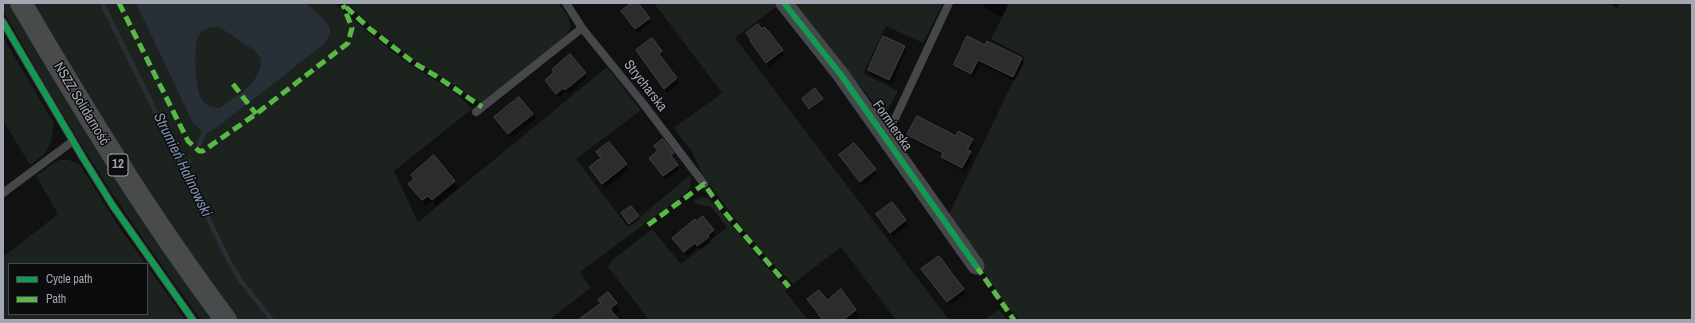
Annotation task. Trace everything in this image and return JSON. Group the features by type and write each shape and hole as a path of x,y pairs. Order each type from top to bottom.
{"main road":[{"name":"NSZZ Solidarność","path":"21,3 127,178 174,250 226,320"}],"street":[{"name":"Formierska","path":"784,3 820,47 976,266"}],"lane":[{"name":"Strycharska","path":"566,3 582,28 642,102 704,184"},
{"path":"886,138 950,3"},
{"path":"3,22 113,206 193,320"},
{"path":"476,112 582,28"},
{"path":"3,193 73,141"}],"shaded area":[{"path":"3,3 13,3 216,320 201,320 124,210 86,153 38,72 3,11"},
{"path":"29,3 334,3 393,52 459,96 472,109 394,171 418,222 607,67 641,110 576,159 628,227 690,175 691,180 689,189 685,194 580,272 591,288 549,320 235,320 147,194"},
{"path":"136,3 306,3 327,23 330,31 324,44 224,122 210,132 204,133 193,123","holes":["212,27 219,27 254,50 261,58 258,75 248,88 220,108 213,107 205,103 200,96 195,60 196,43 199,35 204,30"]},
{"path":"347,3 558,3 568,16 571,27 565,36 481,103 406,55 363,19"},
{"path":"654,3 776,3 778,5 735,38 949,320 896,320 841,247 793,284 769,259 736,220 715,192 703,175 691,150 674,128 722,93"},
{"path":"791,3 943,3 923,43 886,26 863,73 898,91 884,116 858,83 854,85"},
{"path":"1009,3 1610,3 1617,9 1621,3 1692,3 1692,320 1019,320 1006,305 947,218 1025,57 991,39"},
{"path":"3,37 54,123 51,142 47,150 30,165 3,120"},
{"path":"60,160 69,160 80,165 119,227 145,263 8,263 8,315 148,315 148,267 186,320 3,320 3,257 58,214 36,176"},
{"path":"702,197 708,198 715,205 787,289 785,291 808,320 649,320 608,267 612,260 652,229 681,264 727,227 711,207 696,204 693,200"},
{"path":"999,309 1008,320 984,320"}],"building":[{"path":"632,3 638,3 650,18 635,29 621,11"},
{"path":"758,24 762,29 764,27 769,32 783,50 766,63 746,33"},
{"path":"883,36 905,46 889,80 868,70"},
{"path":"967,36 985,45 987,41 1022,58 1013,77 978,60 971,74 954,65"},
{"path":"652,38 662,51 659,54 677,78 664,89 636,50"},
{"path":"570,54 586,73 565,90 563,88 556,94 545,80 554,72 552,70"},
{"path":"815,88 823,99 809,109 802,99"},
{"path":"519,97 533,114 508,134 494,117"},
{"path":"917,116 956,136 958,131 973,139 967,150 971,151 962,168 941,157 943,153 907,135"},
{"path":"663,139 674,153 671,155 678,165 663,176 649,158 658,151 654,146"},
{"path":"609,142 627,164 602,184 589,167 601,158 596,152"},
{"path":"854,143 876,169 860,182 839,155"},
{"path":"434,155 455,181 432,200 428,196 422,200 408,184 414,179 411,175"},
{"path":"892,202 906,220 890,233 876,214"},
{"path":"631,206 639,216 629,224 621,213"},
{"path":"703,216 714,230 708,235 709,237 697,246 695,243 684,252 672,238 695,219 696,221"},
{"path":"939,256 964,289 947,302 921,269"},
{"path":"841,289 856,310 843,320 823,320 807,299 819,290 827,300"},
{"path":"608,292 617,303 610,309 619,320 578,320 601,303 598,300"}],"waterway":[{"name":"Strumień Halinowski","path":"102,3 229,261 241,281 272,320"},
{"path":"199,144 207,127"},
{"path":"185,169 189,161"}],"marked path":[{"path":"119,3 188,141 199,151 203,151 256,114 348,43 352,28 343,5"},
{"path":"346,7 370,29 414,63 482,107"},
{"path":"233,84 256,114"},
{"path":"648,225 704,184 721,208 789,287"},
{"path":"976,266 1014,320"}],"cycle path":[{"path":"784,3 841,75 976,266"},
{"path":"3,22 113,206 193,320"}]}
